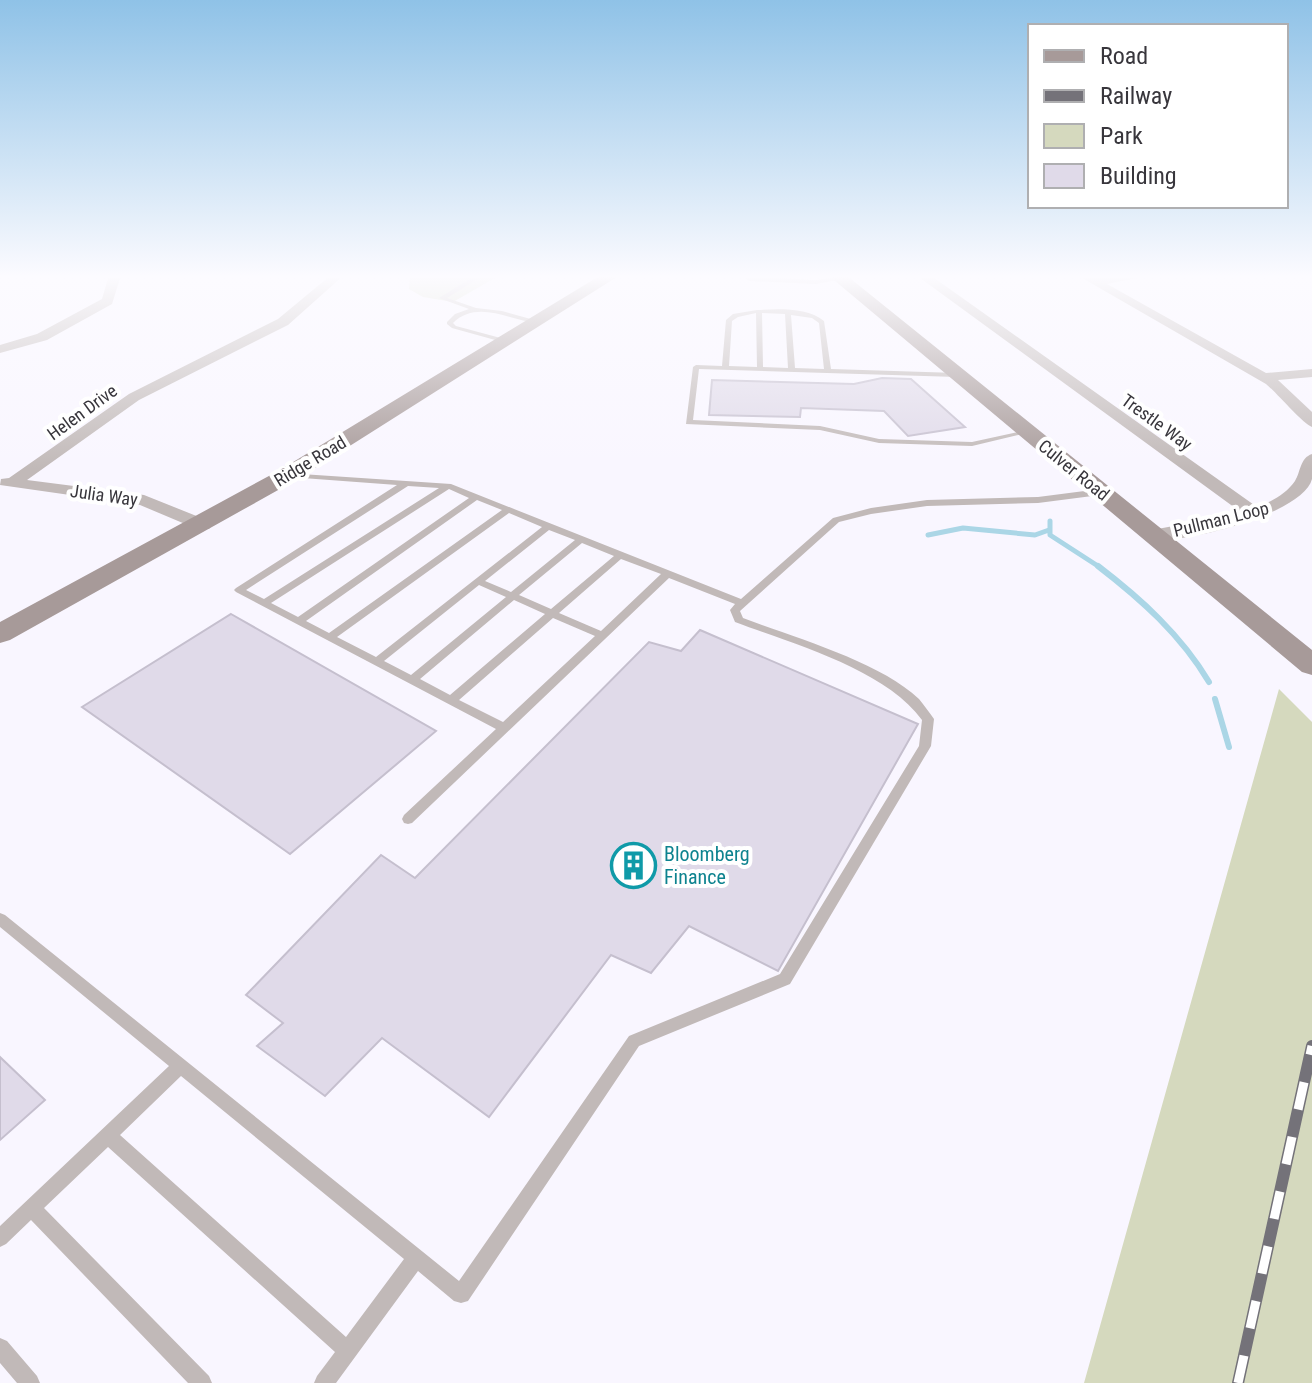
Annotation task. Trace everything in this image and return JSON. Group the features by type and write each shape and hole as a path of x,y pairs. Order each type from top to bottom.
{"street":[{"path":"0,349 33,340"},
{"name":"Helen Drive","path":"6,483 134,397 248,340"},
{"name":"Culver Road","path":"914,340 1312,665"},
{"name":"Trestle Way","path":"1012,340 1255,514"},
{"path":"1197,340 1264,377 1297,403 1312,422"},
{"name":"Ridge Road","path":"0,634 203,525 506,341"},
{"path":"1264,377 1312,373"},
{"name":"Pullman Loop","path":"1153,535 1255,514 1279,505 1298,489 1312,459"},
{"name":"Julia Way","path":"6,483 144,500 203,525"}],"lane":[{"path":"501,340 506,341"},
{"path":"725,367 727,340"},
{"path":"759,340 760,368"},
{"path":"790,340 792,369"},
{"path":"824,340 828,370"},
{"path":"957,375 696,367 689,422 820,428 879,441 972,444 1027,432"},
{"path":"288,475 448,486 741,603"},
{"path":"406,483 239,590 504,728"},
{"path":"264,603 448,486"},
{"path":"0,919 461,1294 634,1041 785,979 925,746 928,719 913,697 883,679 739,620 735,610 836,520 871,511 927,503 1038,500 1101,492"},
{"path":"299,621 476,497"},
{"path":"330,637 508,510"},
{"path":"377,661 548,526"},
{"path":"412,680 581,539"},
{"path":"451,700 620,555"},
{"path":"408,819 667,574"},
{"path":"478,581 602,635"},
{"path":"0,1238 180,1066"},
{"path":"107,1135 348,1351"},
{"path":"32,1208 202,1383"},
{"path":"324,1383 416,1258"},
{"path":"0,1348 30,1383"}],"green space":[{"path":"1279,689 1312,722 1312,1383 1084,1383"}],"building":[{"path":"882,378 911,379 965,427 908,436 884,411 801,408 800,417 709,415 712,380 854,384"},
{"path":"231,614 436,731 290,854 82,707"},
{"name":"Bloomberg Finance","path":"700,630 918,724 778,971 689,926 651,973 611,955 489,1117 382,1038 325,1096 257,1046 283,1023 246,995 381,855 415,878 649,642 681,651"},
{"path":"0,1057 45,1100 0,1140"}],"waterway":[{"path":"1050,521 1050,535 1098,566"},
{"path":"928,535 963,528 1035,535 1049,530"},
{"path":"1098,566 1159,619 1186,649 1209,682"},
{"path":"1215,699 1229,747"}],"railway":[{"path":"1238,1383 1312,1046"}],"place":[{"name":"Bloomberg Finance","path":"633,866"}]}
